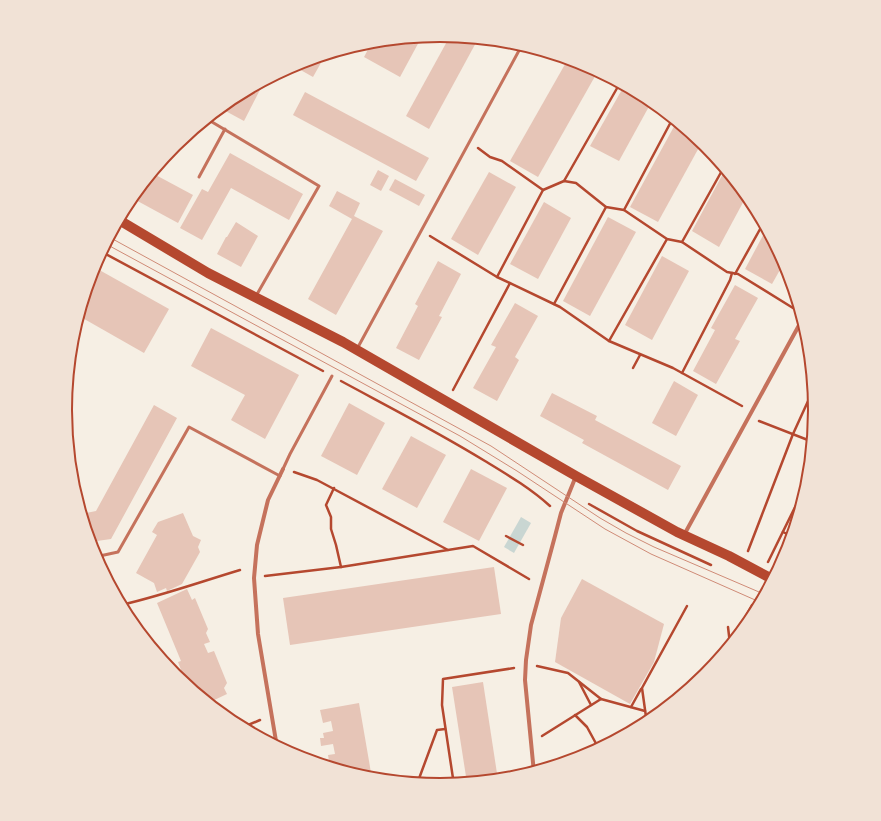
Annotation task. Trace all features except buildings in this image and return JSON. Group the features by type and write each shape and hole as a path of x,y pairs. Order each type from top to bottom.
{"main road":[{"path":"123,223 208,273 356,350 576,476 684,535 729,556 769,577"}],"street":[{"path":"684,535 799,326"},
{"path":"276,740 258,634 254,578 257,545 268,500 283,469"},
{"path":"533,767 525,680 531,625 561,513 576,476"}],"lane":[{"path":"356,350 519,51"},
{"path":"212,122 319,186 255,297"},
{"path":"199,178 225,129"},
{"path":"283,469 332,376"},
{"path":"102,556 118,552 189,427 280,476"}],"path":[{"path":"497,277 543,190 564,181 618,87"},
{"path":"624,210 671,123"},
{"path":"470,142 490,157 502,161 543,190"},
{"path":"682,242 721,172"},
{"path":"564,181 576,184 606,207 624,210 667,239 682,242 726,272 738,274 792,308"},
{"path":"554,304 606,207"},
{"path":"682,373 733,273 761,227"},
{"path":"421,231 497,277 554,304 609,342 682,373 741,405 760,421 808,440"},
{"path":"609,342 667,239"},
{"path":"452,393 510,283"},
{"path":"633,368 640,354"},
{"path":"748,553 793,434 809,400"},
{"path":"283,469 317,480 334,488 448,550"},
{"path":"334,488 326,505 331,517 331,529 341,567"},
{"path":"589,504 637,531 717,568"},
{"path":"767,564 796,504"},
{"path":"783,532 787,534"},
{"path":"506,536 523,545"},
{"path":"265,576 341,567 473,546 529,579"},
{"path":"127,604 144,600 240,570"},
{"path":"745,618 752,605"},
{"path":"631,707 687,606"},
{"path":"728,627 729,639"},
{"path":"537,666 568,673 601,699 645,711"},
{"path":"453,778 442,705 443,679 514,668"},
{"path":"579,681 591,705"},
{"path":"642,688 646,716"},
{"path":"540,737 601,699"},
{"path":"575,715 587,727 597,744"},
{"path":"248,725 260,720"},
{"path":"419,778 437,730 445,728"}],"shaded area":[{"path":"521,517 531,523 514,553 504,547"}],"tram line":[{"path":"114,240 491,446 600,518 626,533 654,547 761,593"},
{"path":"111,247 460,436 517,471 605,529 651,554 756,601"}]}
